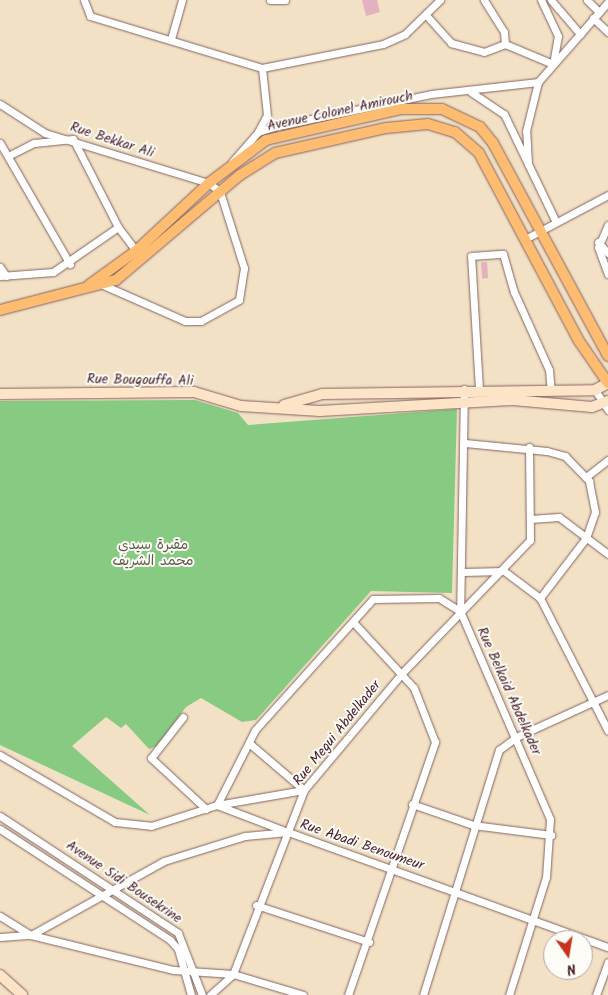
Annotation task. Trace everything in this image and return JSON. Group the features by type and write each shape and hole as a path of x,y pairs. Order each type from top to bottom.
{"main road":[{"name":"Avenue Colonel Amirouch","path":"82,290 136,251 209,183 251,148 283,134 401,110 442,109 480,127 493,142 608,356"},
{"name":"Avenue Colonel Amirouch","path":"0,310 103,285 131,270 220,192 263,158 294,145 428,124 455,132 480,153 527,238 579,341 608,383"}],"street":[{"path":"84,0 90,16 172,38 262,68 383,44 405,34 440,0"},
{"path":"172,38 182,0"},
{"path":"270,0 284,0"},
{"path":"484,0 504,32 505,44"},
{"path":"541,0 558,36 554,64"},
{"path":"551,0 580,34"},
{"path":"587,0 599,12"},
{"path":"528,164 526,131 538,82 608,2"},
{"path":"426,15 451,43 466,50 484,52 505,44 554,64"},
{"path":"593,18 608,32"},
{"path":"262,68 267,114 273,127"},
{"path":"258,132 273,127 431,94 470,92 538,82"},
{"path":"470,92 504,114 556,222"},
{"name":"Rue Bekkar Ali","path":"0,104 45,134 73,139 209,183 220,192"},
{"path":"229,167 258,132 267,114"},
{"path":"8,156 34,143 73,139 118,228 136,251"},
{"path":"0,143 70,264"},
{"path":"103,285 185,321 201,321 239,300 244,268 220,192"},
{"path":"527,238 608,195"},
{"path":"608,225 598,242 608,274"},
{"path":"0,267 3,276 53,272 70,264 118,228"},
{"path":"598,242 608,253"},
{"path":"479,389 471,256 503,254 514,292 549,370 551,391"},
{"path":"279,407 322,394 464,389 596,390 608,383"},
{"name":"Rue Belkaid Abdelkader","path":"464,389 463,572 460,612 516,737 550,819 551,835 546,877 509,995"},
{"path":"596,390 607,405"},
{"name":"Rue Bougouffa Ali","path":"0,394 194,392 241,406 279,407"},
{"path":"279,407 320,411 464,402 607,405"},
{"path":"465,443 529,447 565,456 586,476 595,512 586,538 540,598"},
{"name":"Rue Megui Abdelkader","path":"233,974 256,905 304,790 403,672 460,612 504,571 530,540 529,447"},
{"path":"586,476 608,460"},
{"path":"530,519 559,517 608,554"},
{"path":"463,572 504,571 540,598 608,730"},
{"path":"217,805 255,730 373,599 440,598 460,612"},
{"path":"348,995 369,942 412,804 436,742 403,672 352,622"},
{"path":"423,995 458,892 474,825 499,750 516,737 608,695"},
{"path":"182,717 151,758 206,810"},
{"path":"249,743 304,790"},
{"path":"0,755 115,822 151,826 217,805 304,790"},
{"path":"412,804 474,825 551,835"},
{"path":"217,805 288,832"},
{"name":"Avenue Sidi Bousekrine","path":"0,816 117,889 178,933 196,972 202,995"},
{"name":"Avenue Sidi Bousekrine","path":"0,829 170,940 185,972 190,995"},
{"name":"Rue Abadi Benoumeur","path":"0,937 31,935 104,897 164,861 245,836 288,832 533,917 608,947"},
{"path":"256,905 369,942"},
{"path":"0,916 31,935 185,972 233,974 303,995"},
{"path":"596,995 608,962"},
{"path":"210,995 233,974"},
{"path":"0,975 22,995"}],"green space":[{"name":"مقبرة سيدي محمد الشريف","path":"195,400 238,413 248,425 457,409 452,593 371,591 256,720 242,722 201,698 186,707 157,746 149,749 126,724 121,728 106,717 72,746 150,815 0,745 0,401"}],"building":[{"path":"362,0 377,0 380,12 366,16"},
{"path":"481,262 487,262 488,278 482,278"}]}
